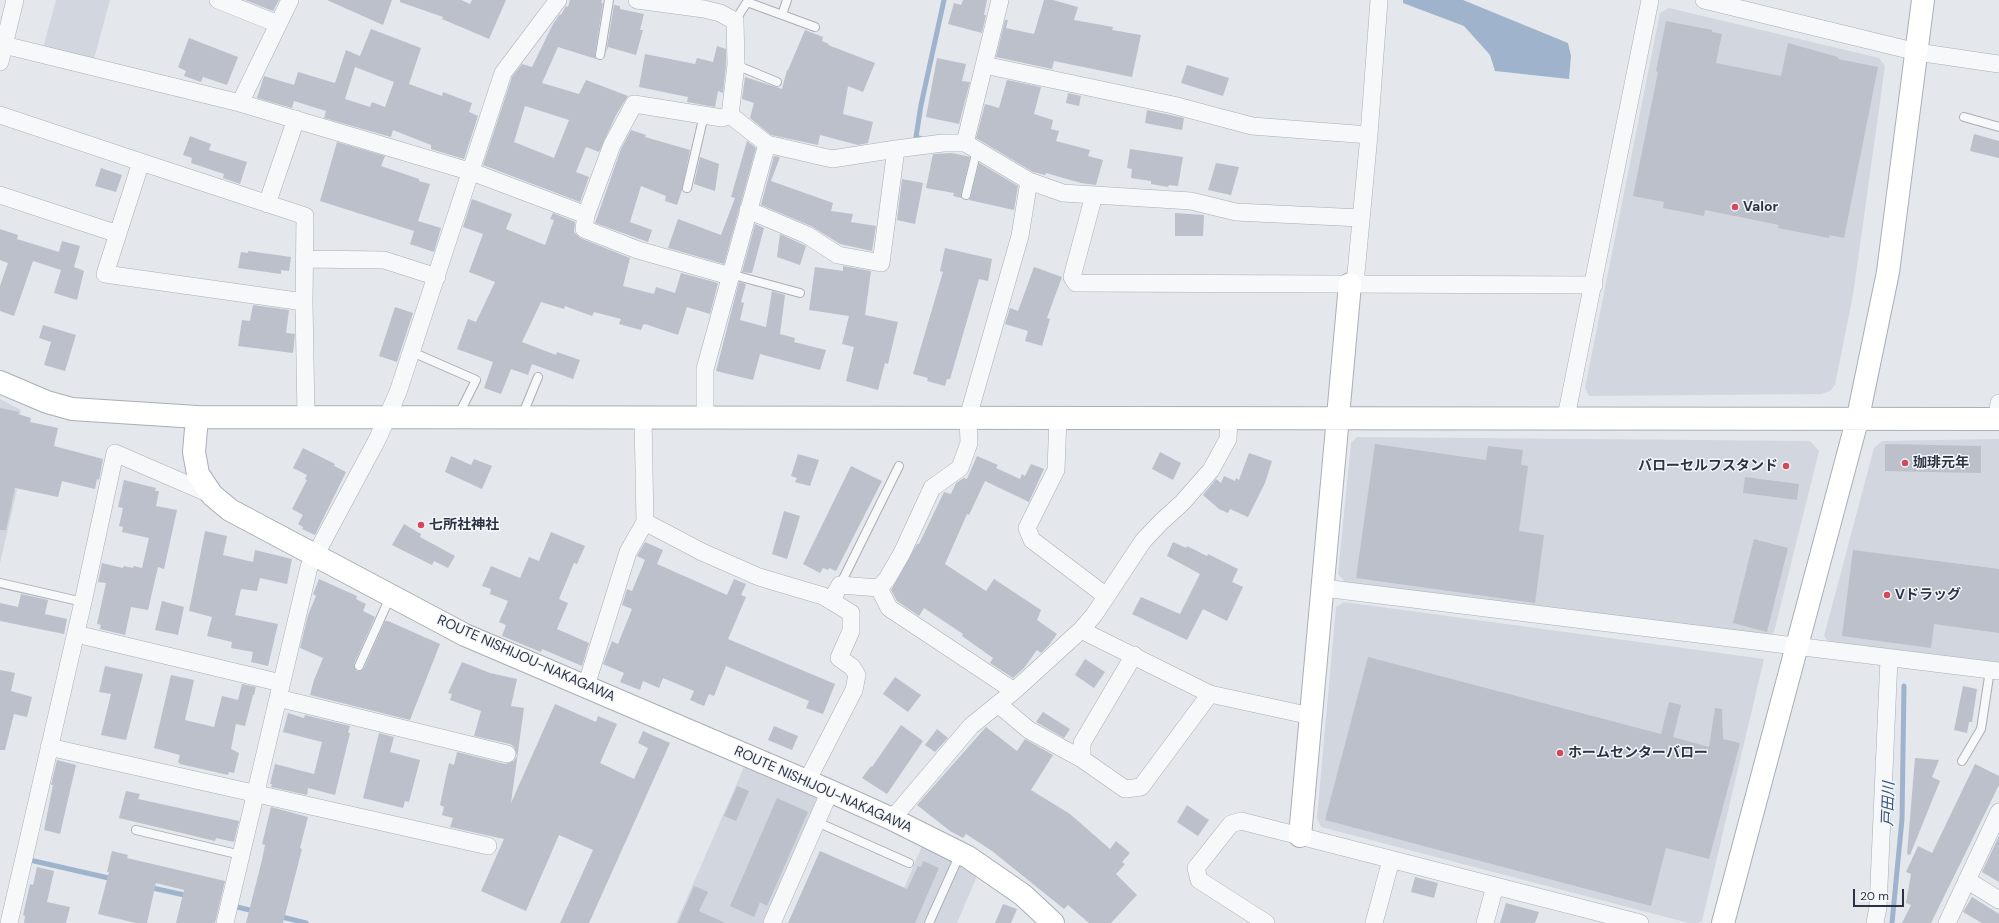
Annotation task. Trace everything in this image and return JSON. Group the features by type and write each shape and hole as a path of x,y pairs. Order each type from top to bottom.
{"street":[{"path":"0,62 15,0"},
{"path":"218,0 278,24"},
{"path":"240,103 290,0"},
{"path":"225,923 309,567 387,418 398,392 472,172 503,73 558,0"},
{"path":"637,0 704,9 720,13 735,20 736,65 730,115"},
{"path":"971,146 984,65 1000,0"},
{"path":"1300,836 1338,418 1369,135 1379,0"},
{"path":"1566,417 1594,285 1650,0"},
{"path":"1704,0 1917,52 1999,64"},
{"path":"1722,923 1858,417 1888,272 1924,0"},
{"path":"4,45 240,103 296,119 472,172 586,215"},
{"path":"984,65 1173,105 1252,126 1369,135"},
{"path":"730,115 722,118 634,104 612,145 586,215 584,229 638,250 730,275"},
{"path":"0,115 305,216 304,302 306,417"},
{"path":"730,115 767,144 832,158 896,148 943,143 971,146 1028,181 1063,193 1191,201 1236,212 1361,218"},
{"path":"267,204 296,119"},
{"path":"704,417 705,369 767,144"},
{"path":"748,210 807,235 838,255 881,263 896,148"},
{"path":"141,162 104,274 304,302"},
{"path":"879,588 887,579 902,553 932,488 960,468 968,443 968,417 1020,236 1028,181"},
{"path":"0,195 118,234"},
{"path":"1094,195 1072,277 1076,284 1594,285"},
{"path":"304,259 384,260 437,277"},
{"path":"0,382 47,402 72,409 197,417 1858,417 1998,413"},
{"name":"ROUTE NISHIJOU-NAKAGAWA","path":"197,417 194,452 198,474 212,495 230,510 465,635 807,781 892,819 960,854 1023,895 1053,923"},
{"path":"586,686 628,552 644,522 643,417"},
{"path":"1058,417 1056,470 1027,528 1032,540 1106,596"},
{"path":"892,819 971,726 1014,691 1081,630 1143,541 1160,522 1182,503 1211,470 1228,439 1229,417"},
{"path":"10,923 49,747 84,602 115,453 212,495"},
{"path":"644,522 717,559 759,576 823,596 851,613 851,630 839,658 852,667 857,675 854,690 807,781"},
{"path":"831,601 840,585 879,588"},
{"path":"879,588 889,608 1014,691"},
{"path":"1322,588 1995,671"},
{"path":"1081,630 1210,694 1311,716"},
{"path":"76,634 507,754"},
{"path":"1082,759 1082,743 1134,655"},
{"path":"1875,923 1878,907 1889,658"},
{"path":"998,704 1029,730 1082,759 1125,789 1141,787 1210,694"},
{"path":"49,747 488,846"},
{"path":"772,923 830,791"},
{"path":"1948,923 1999,812"},
{"path":"1266,923 1198,880 1196,868 1231,824 1241,821 1495,886 1591,917 1640,923"},
{"path":"1374,923 1391,860"},
{"path":"1967,880 1999,900"},
{"path":"1485,923 1495,886"}],"lane":[{"path":"600,55 609,0"},
{"path":"782,15 787,0"},
{"path":"735,20 747,1 815,27"},
{"path":"736,65 777,82"},
{"path":"687,188 704,115"},
{"path":"1964,117 1999,127"},
{"path":"966,195 971,146"},
{"path":"730,275 800,293"},
{"path":"412,352 476,380 458,417"},
{"path":"522,417 538,377"},
{"path":"840,585 899,466"},
{"path":"0,582 84,602"},
{"path":"359,666 391,595"},
{"path":"1962,760 1981,729 1995,671"},
{"path":"816,822 909,863"},
{"path":"136,830 241,855"},
{"path":"929,923 960,854"}],"shaded area":[{"path":"56,0 110,0 94,59 43,48"},
{"path":"1669,8 1879,58 1885,66 1853,295 1835,385 1830,391 1821,394 1589,396 1585,388 1660,13"},
{"path":"0,399 21,410 3,486 17,490 0,563"},
{"path":"1357,437 1810,441 1819,451 1774,632 1769,636 1345,582 1338,574 1351,443"},
{"path":"1999,439 1999,664 1829,642 1824,636 1874,448 1882,441"},
{"path":"1344,602 1764,659 1702,921 1698,923 1689,923 1321,827 1317,818 1336,607"},
{"path":"744,767 816,798 816,802 764,923 676,923"},
{"path":"923,844 977,876 957,923 889,923"}],"water":[{"path":"1403,0 1463,0 1568,43 1571,56 1569,79 1495,71 1490,55 1464,26 1403,3"}],"building":[{"path":"245,0 279,0 273,11"},
{"path":"327,0 392,0 383,25"},
{"path":"400,0 461,0 470,4 472,0 506,0 489,39 442,19 443,17 400,2"},
{"path":"570,0 602,0 601,3 603,3 595,54 596,59 558,47 542,83 579,94 586,80 628,96 616,115 599,152 586,147 576,172 589,177 580,202 483,165 512,77 522,64 532,67 553,24 560,14 561,15 566,6 568,7","holes":["525,106 569,120 554,158 514,142"]},
{"path":"963,0 987,0 984,15 986,15 982,33 948,24 954,3 961,5"},
{"path":"1044,0 1053,0 1078,7 1074,20 1113,27 1112,30 1141,35 1132,77 1054,61 1052,69 996,57 1005,20 1008,20 1006,28 1034,34"},
{"path":"614,5 620,6 620,9 644,14 640,30 643,30 636,55 608,47 606,53"},
{"path":"1666,21 1712,30 1712,32 1722,34 1716,63 1781,76 1788,43 1838,57 1838,59 1878,67 1844,238 1830,235 1829,238 1778,228 1779,225 1705,210 1704,216 1663,208 1664,202 1633,196 1658,72 1656,71"},
{"path":"371,29 421,48 409,84 442,96 443,92 472,103 469,112 478,116 464,159 431,149 431,145 393,130 391,137 324,118 326,111 294,101 292,108 257,98 264,76 294,85 298,72 335,83 346,50 360,56","holes":["355,67 394,82 385,107 372,102 370,107 345,99"]},
{"path":"805,30 823,37 822,41 829,44 828,45 875,63 863,92 848,86 843,114 873,122 868,143 858,145 820,135 818,145 771,135 750,118 754,103 742,99 745,77 782,89 787,70"},
{"path":"189,38 238,57 227,85 203,77 201,82 184,76 186,71 178,67"},
{"path":"717,46 726,49 726,65 723,93 718,91 715,107 687,102 688,97 639,87 645,54 695,64 697,58 713,62"},
{"path":"937,58 966,64 962,81 970,82 959,124 926,117"},
{"path":"1187,65 1229,78 1223,96 1181,83"},
{"path":"1007,80 1041,87 1034,114 1053,120 1051,129 1059,131 1056,141 1090,150 1088,156 1103,160 1096,185 1081,183 1046,173 1045,175 1033,172 976,138 985,104 999,108"},
{"path":"1068,93 1081,96 1079,106 1066,103"},
{"path":"1147,110 1184,118 1182,130 1145,123"},
{"path":"631,130 646,135 645,137 690,150 682,190 677,205 665,201 666,196 641,186 630,222 652,230 648,242 595,223 621,149"},
{"path":"1974,134 1999,141 1999,158 1970,151"},
{"path":"190,136 211,144 209,150 247,162 240,184 223,178 224,174 191,163 192,158 183,155"},
{"path":"747,141 756,148 724,264 668,248 678,219 721,235 735,198 731,197"},
{"path":"337,142 385,156 381,166 430,184 418,221 441,228 434,252 410,244 414,231 320,201"},
{"path":"1130,149 1183,157 1178,186 1169,185 1168,187 1151,184 1151,181 1131,178 1132,169 1127,168"},
{"path":"952,153 970,157 961,194 962,198 953,196 954,193 926,188 933,154"},
{"path":"774,156 780,157 771,181 833,203 831,211 853,214 851,222 876,226 872,251 840,244 811,226 761,205"},
{"path":"700,157 719,164 715,191 694,184"},
{"path":"979,163 1018,186 1014,210 969,200"},
{"path":"1216,163 1239,167 1231,195 1208,190"},
{"path":"101,168 122,175 116,192 95,186"},
{"path":"902,179 923,183 915,224 897,220"},
{"path":"472,199 512,214 506,229 545,245 554,220 550,219 553,213 575,222 574,232 580,238 630,258 623,286 654,294 656,287 675,293 681,273 718,283 710,314 687,307 678,335 645,324 641,330 619,324 621,319 594,312 592,316 565,306 564,309 541,302 522,342 556,355 557,352 580,360 573,379 532,364 528,375 511,369 501,394 484,388 493,362 457,349 468,319 476,322 495,282 469,272 483,234 463,227"},
{"path":"1175,213 1204,215 1203,236 1175,236"},
{"path":"755,224 764,228 752,273 742,272"},
{"path":"0,229 18,235 17,239 59,252 62,241 80,246 74,267 84,271 77,300 54,293 61,270 33,261 14,316 0,311 0,286 8,263 0,260"},
{"path":"780,234 806,246 800,265 777,257"},
{"path":"945,248 992,259 988,281 979,279 950,379 947,379 945,386 927,381 928,378 913,374 943,272 940,271"},
{"path":"248,251 291,257 289,271 281,270 281,274 238,268 241,252 248,253"},
{"path":"843,266 871,271 865,315 898,322 888,364 885,363 878,390 846,381 854,347 842,344 849,316 809,310 815,267 843,271"},
{"path":"1034,267 1062,277 1047,318 1050,319 1042,346 1025,341 1028,331 1005,324 1010,308 1018,311"},
{"path":"739,282 746,284 741,302 744,303 740,320 766,327 772,291 785,295 780,334 795,338 794,342 826,350 820,370 760,354 753,380 716,371"},
{"path":"253,305 289,310 286,333 295,334 293,353 238,346 242,320 250,321"},
{"path":"395,307 413,313 397,362 379,356"},
{"path":"43,325 76,335 65,371 44,365 51,342 39,338"},
{"path":"0,408 19,412 18,414 31,418 30,422 58,428 54,446 103,459 99,480 97,479 95,489 62,481 58,497 15,488 6,530 0,530"},
{"path":"1375,444 1486,460 1488,446 1523,450 1521,465 1528,466 1519,531 1544,535 1535,603 1356,578"},
{"path":"1885,444 1981,446 1981,473 1885,471"},
{"path":"303,448 335,464 334,466 346,472 315,535 302,529 303,527 298,524 303,515 292,509 307,480 305,479 307,475 293,468"},
{"path":"1160,452 1181,463 1173,480 1152,469"},
{"path":"1249,453 1272,461 1265,483 1248,517 1230,509 1228,513 1219,509 1203,495 1216,479 1221,483 1224,476 1235,481 1236,478 1239,480"},
{"path":"798,454 819,460 810,486 795,482 797,478 791,476"},
{"path":"451,456 471,465 474,459 492,466 482,489 445,472"},
{"path":"977,456 998,465 996,468 1020,479 1022,474 1025,476 1031,464 1044,469 1029,502 985,481 969,515 967,514 945,564 986,591 994,579 1041,610 1037,620 1057,634 1041,653 1037,650 1024,668 1013,678 990,663 993,658 962,636 963,634 924,608 919,616 897,601 891,590 917,544 919,544 944,492 951,494 956,483 964,478 967,479"},
{"path":"851,466 882,481 836,571 829,568 828,570 823,568 820,573 803,564"},
{"path":"1745,477 1799,484 1797,500 1743,493"},
{"path":"124,480 156,488 155,491 159,491 156,506 177,510 164,569 158,567 148,610 131,607 125,635 100,629 101,625 97,624 106,583 98,582 102,563 123,568 124,566 133,568 134,566 142,568 149,538 122,532 123,527 119,526 123,508 118,507"},
{"path":"784,511 800,516 787,559 772,554"},
{"path":"404,524 421,534 420,537 455,556 448,568 434,561 432,565 392,545"},
{"path":"205,531 227,536 223,555 253,562 255,550 292,559 287,584 260,578 257,591 241,589 235,615 278,624 268,666 251,662 253,652 231,648 232,642 207,636 212,617 189,611"},
{"path":"551,532 585,546 577,564 574,563 559,599 568,603 557,629 589,643 582,666 542,649 541,652 502,636 506,625 499,622 508,601 490,594 491,589 482,586 491,566 520,578 529,557 539,561"},
{"path":"1754,539 1788,548 1767,632 1733,623"},
{"path":"645,542 663,550 657,564 727,595 734,579 746,584 741,595 746,597 728,639 835,684 823,714 806,708 809,701 726,666 714,696 709,694 704,706 690,700 694,691 663,678 659,688 643,681 640,690 620,682 624,673 603,664 612,641 618,644 632,609 622,605 627,589 632,591 645,560 637,556"},
{"path":"1173,542 1186,548 1187,546 1207,556 1208,554 1238,569 1232,582 1243,587 1227,621 1203,609 1187,640 1132,614 1141,597 1180,614 1200,574 1167,556"},
{"path":"1853,550 1999,569 1999,633 1934,624 1931,648 1842,636"},
{"path":"319,579 357,596 356,599 366,604 363,611 375,617 354,664 356,671 360,671 364,668 385,621 440,644 410,720 310,695 323,658 300,648 308,615 316,596 313,594"},
{"path":"21,594 48,600 45,614 67,619 64,634 0,621 0,603 18,607"},
{"path":"162,601 184,607 178,635 155,630"},
{"path":"1368,657 1661,734 1669,702 1681,705 1673,737 1709,747 1715,708 1722,709 1723,739 1740,743 1709,859 1666,848 1651,906 1325,820"},
{"path":"1085,659 1105,672 1094,688 1075,675"},
{"path":"462,662 490,673 517,679 511,706 524,708 511,803 555,704 596,722 598,716 617,724 600,763 634,779 648,748 638,743 643,731 670,743 589,923 560,923 593,850 559,835 526,911 481,891 504,839 450,827 453,818 442,815 444,807 440,805 449,763 454,765 457,752 505,764 514,761 517,756 514,747 510,744 474,736 481,711 450,700 452,694 448,693"},
{"path":"105,666 143,674 126,740 101,735 111,694 99,692"},
{"path":"0,670 15,673 11,691 32,697 27,717 14,714 5,750 0,750"},
{"path":"171,675 194,680 185,720 214,727 222,696 238,700 242,684 256,687 245,726 236,724 231,749 239,753 234,773 229,772 228,775 180,764 178,762 180,755 154,748"},
{"path":"895,677 921,695 908,712 883,694"},
{"path":"1963,686 1977,689 1972,722 1969,722 1967,733 1954,730"},
{"path":"1043,712 1070,729 1064,738 1036,722"},
{"path":"288,713 304,718 305,715 350,726 348,733 350,733 335,795 308,788 307,795 271,787 272,784 270,784 275,764 314,774 322,742 283,732"},
{"path":"901,725 923,741 887,794 862,778 871,766 872,767"},
{"path":"774,726 798,736 792,750 768,740"},
{"path":"986,727 1017,751 1025,739 1053,755 1031,790 1070,814 1110,849 1116,841 1130,853 1122,862 1125,864 1116,874 1137,895 1111,923 1089,923 1068,905 1064,909 992,851 966,834 963,838 950,831 917,805"},
{"path":"937,729 948,738 935,752 925,745"},
{"path":"379,733 394,737 390,752 420,760 409,802 405,801 403,808 363,798"},
{"path":"1915,758 1939,760 1932,777 1940,781 1910,855 1907,854"},
{"path":"57,760 76,765 60,834 44,830 53,785 51,785"},
{"path":"1975,764 1999,776 1999,785 1931,923 1902,923 1911,905 1906,903 1911,874 1906,872 1918,846 1932,853"},
{"path":"737,786 749,791 736,821 724,816"},
{"path":"126,791 140,794 138,799 239,821 234,842 216,838 215,841 119,818"},
{"path":"777,798 808,812 767,906 760,902 754,917 730,906"},
{"path":"1187,805 1209,820 1198,836 1177,822"},
{"path":"271,807 308,817 300,848 302,849 283,923 246,923 262,860 265,845 262,844"},
{"path":"1999,836 1999,882 1982,872"},
{"path":"112,851 128,855 127,858 225,881 215,923 176,923 184,890 156,883 147,923 136,923 98,914 109,872 107,872"},
{"path":"820,851 907,889 918,866 921,867 923,861 939,868 915,923 788,923"},
{"path":"37,867 54,871 47,902 70,907 66,923 24,923 25,916 23,915 30,884 33,885"},
{"path":"1415,877 1438,883 1434,898 1411,892"},
{"path":"694,886 708,892 699,911 725,923 678,923"},
{"path":"1972,897 1999,914 1999,923 1982,923 1963,912"},
{"path":"1506,903 1539,912 1535,923 1500,923"},
{"path":"1003,904 1017,909 1011,923 995,923"}],"waterway":[{"path":"922,139 916,137 921,105 944,0"},
{"name":"戸田川","path":"1892,923 1902,819 1904,686"},
{"path":"34,861 113,879"},
{"path":"148,887 189,896"},
{"path":"237,907 254,911"},
{"path":"278,916 306,923"}],"place":[{"name":"Valor","path":"1735,207"},
{"name":"珈琲元年","path":"1905,463"},
{"name":"バローセルフスタンド","path":"1786,466"},
{"name":"七所社神社","path":"421,525"},
{"name":"Vドラッグ","path":"1887,595"},
{"name":"ホームセンターバロー","path":"1560,753"}]}
